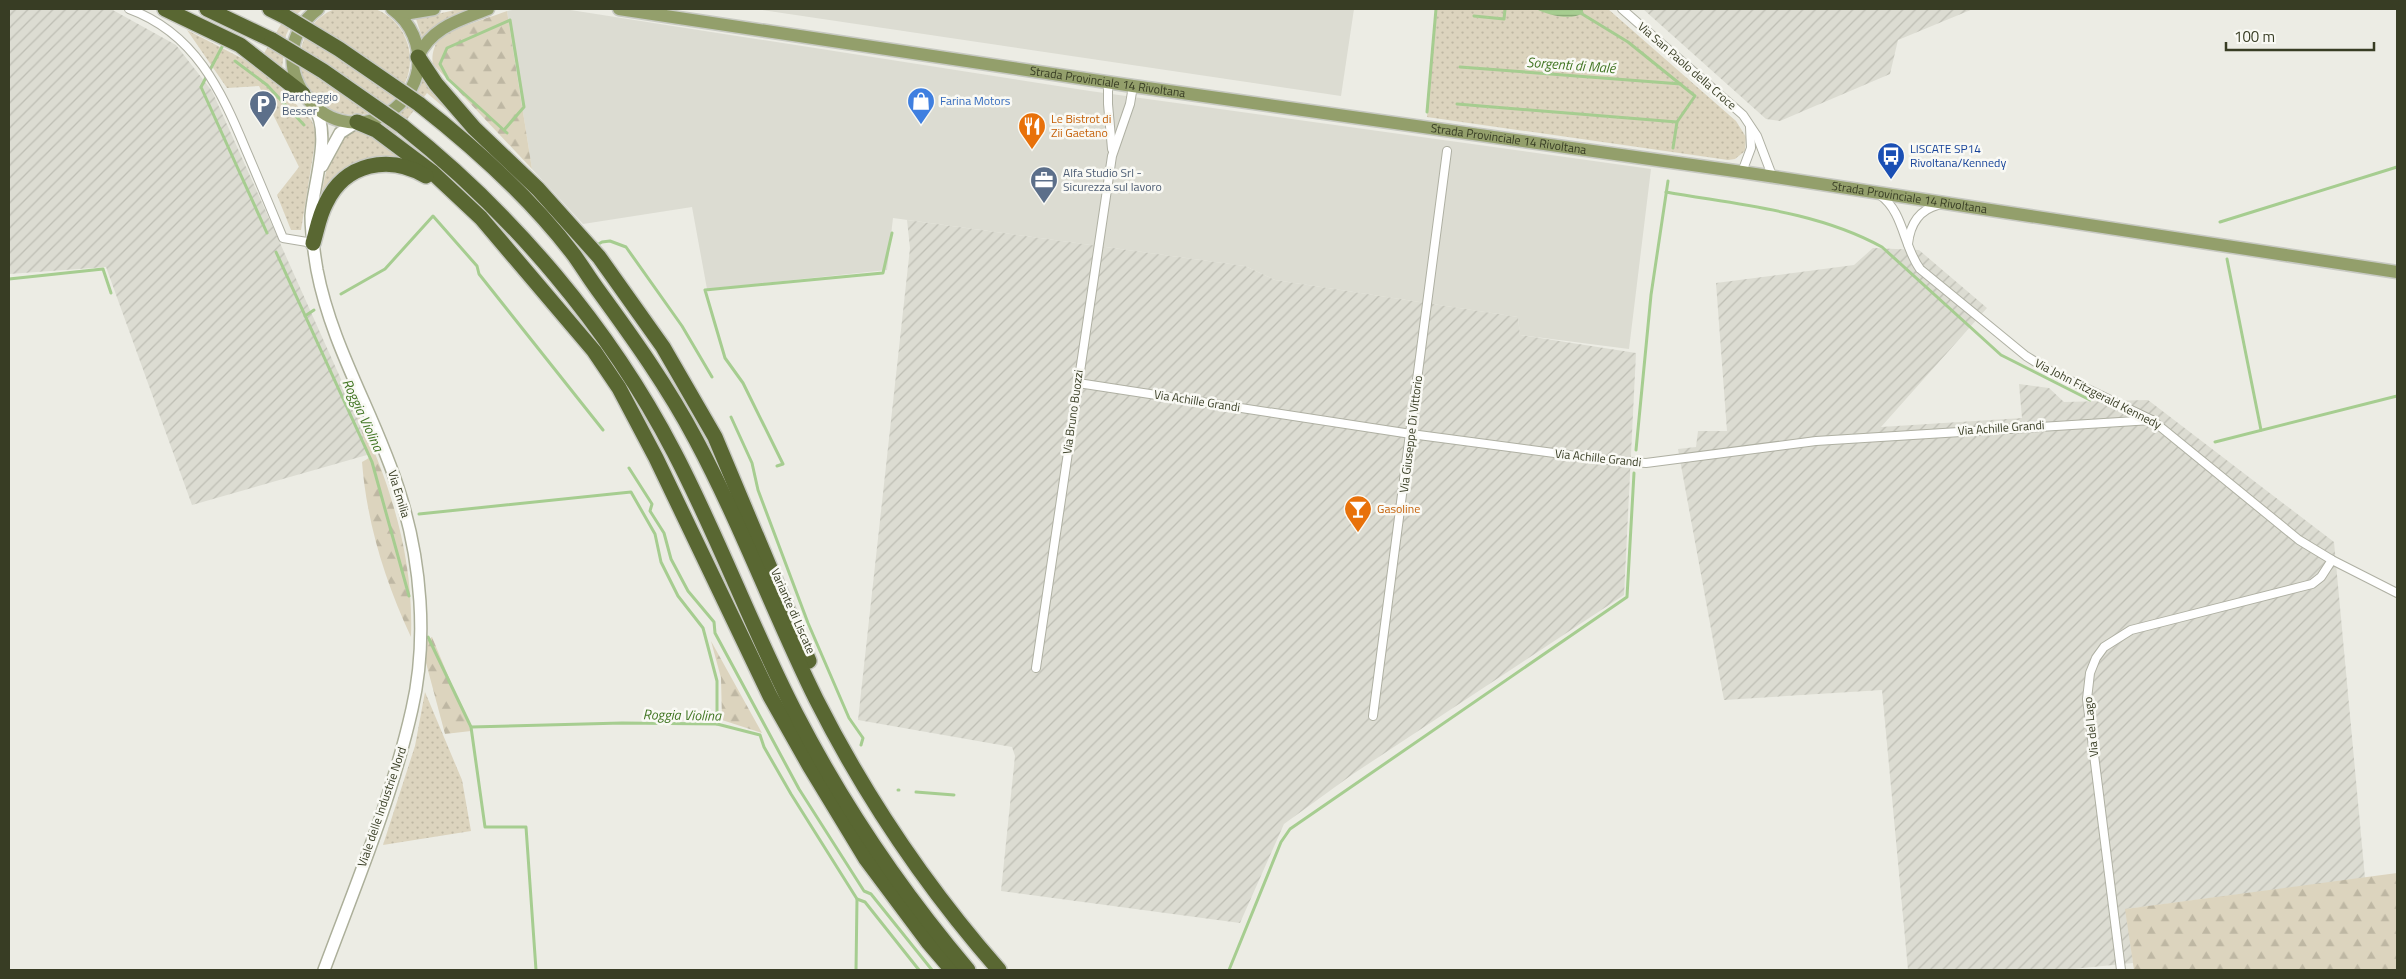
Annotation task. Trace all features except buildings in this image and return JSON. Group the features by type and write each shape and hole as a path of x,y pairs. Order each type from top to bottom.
{"highway":[{"path":"165,9 240,46 308,100"},
{"path":"208,9 272,40 323,70 402,126 462,175 512,226 563,284 609,347 670,445 736,583 780,682 846,804 899,883 968,970"},
{"name":"Variante di Liscate","path":"270,9 339,48 419,104 482,156 527,202 574,255 650,363 696,441 803,671 848,757 899,840 965,930 999,970"},
{"path":"418,57 436,84 474,128 538,190 599,257 663,348 715,437 838,726 919,860 965,930"},
{"path":"357,122 376,130 432,172 494,233 594,351 619,388 667,479 770,696 809,766 866,858 928,942 952,970"},
{"path":"313,243 323,210 336,186 357,170 384,163 408,167 425,175 494,233"}],"main road":[{"path":"318,9 303,24 294,48 294,71 308,100 335,119 357,122 380,117 401,103 415,80 418,57 426,42 436,32 488,9"},
{"path":"393,9 410,13 434,9"},
{"path":"393,9 411,29 418,57"},
{"name":"Strada Provinciale 14 Rivoltana","path":"619,9 1134,86 1742,172 2397,272"},
{"name":"Via Emilia","path":"308,100 320,117 322,132 312,213 313,243 320,282 348,366 390,466 406,514 418,581 420,638"},
{"name":"Via Emilia","path":"316,179 336,137 344,128 357,122"},
{"name":"Viale delle Industrie Nord","path":"324,970 379,818 406,736 414,698 420,638"}],"street":[{"path":"128,9 166,29 205,66 229,109 283,238 313,243"},
{"name":"Via San Paolo della Croce","path":"1622,9 1743,115 1750,125 1773,178"},
{"name":"Via Bruno Buozzi","path":"1108,82 1112,156"},
{"name":"Via Bruno Buozzi","path":"1036,668 1112,156 1130,104 1134,86"},
{"path":"1742,172 1751,148 1750,125"},
{"name":"Via Giuseppe Di Vittorio","path":"1373,716 1447,151"},
{"name":"Via John Fitzgerald Kennedy","path":"1878,194 1894,209 1915,261 1930,278 2022,353 2050,371 2152,420 2171,433 2269,517 2316,552 2397,593"},
{"path":"1909,249 1909,238 1916,218 1925,210 1942,204"},
{"name":"Via Achille Grandi","path":"1078,383 1411,434 1614,461 1646,463 1816,441 2152,420"},
{"name":"Via del Lago","path":"2121,970 2087,698 2090,673 2096,658 2104,647 2131,630 2312,584 2321,577 2332,560"}],"shaded area":[{"path":"9,9 111,9 176,45 212,91 374,453 192,505 106,267 9,274"},
{"path":"518,9 564,9 1090,91 1651,169 1629,349 1520,335 1518,317 1275,280 1245,266 893,218 887,270 707,289 692,207 583,224 532,169 507,11"},
{"path":"756,9 1354,9 1341,96"},
{"path":"1536,9 1583,9 1583,13 1566,17"},
{"path":"1643,9 1973,9 1898,40 1890,74 1780,121 1766,119"},
{"path":"907,220 1245,266 1275,280 1518,317 1520,335 1636,353 1624,595 1353,774 1284,824 1240,923 1001,891 1015,756 1012,747 858,720 910,248"},
{"path":"1873,248 1919,250 1987,308 1881,427 2022,418 2019,384 2049,388 2064,402 2148,400 2334,542 2365,878 2126,909 2133,963 2063,970 1908,970 1882,690 1724,700 1678,449 1696,447 1698,431 1727,431 1716,283 1854,265"}],"green space":[{"path":"355,5 376,9 394,21 406,39 410,60 406,81 394,99 376,111 355,115 334,111 316,99 304,81 300,60 304,39 316,21 334,9"},
{"path":"290,9 303,9 296,15 286,35 282,68 263,55"},
{"path":"459,9 474,9 432,28 422,37 416,19"},
{"path":"1436,9 1608,9 1736,121 1746,137 1745,151 1735,159 1728,160 1427,117"},
{"path":"507,11 532,169 432,61 436,44 440,38 461,27"},
{"path":"187,30 249,62 274,81 312,121 315,131 315,143 301,230 291,230 277,195 299,167 259,86 227,88"},
{"path":"424,76 455,117 427,93 396,134 381,126 407,105"},
{"path":"358,131 374,137 413,164 375,158 319,211 325,176 334,152 348,134"},
{"path":"356,410 379,464 397,520 408,577 411,637 385,573 373,530 364,485 362,462 369,458"},
{"path":"432,637 471,731 445,734 425,659 426,641"},
{"path":"711,641 762,733 722,720 721,678"},
{"path":"425,692 462,780 471,831 383,845 415,746"},
{"path":"2397,873 2397,970 2134,970 2125,909"}],"waterway":[{"path":"1427,112 1436,9"},
{"path":"1474,16 1504,19 1505,9"},
{"path":"1574,9 1628,42 1695,96 1677,122 1673,148"},
{"path":"504,130 524,107 510,20 447,48 440,64 448,79 507,133"},
{"name":"Roggia Violina","path":"223,45 201,87 267,233"},
{"path":"235,61 267,85 304,125"},
{"name":"Sorgenti di Malé","path":"1460,67 1681,84"},
{"name":"Sorgenti di Malé","path":"1457,104 1677,122"},
{"path":"2220,222 2397,167"},
{"path":"1636,450 1651,295 1668,181"},
{"path":"1666,192 1804,217 1831,225 1882,247 2001,355 2090,400"},
{"path":"341,294 385,269 433,216 477,266 479,274 603,430"},
{"path":"777,466 783,464 743,383 725,358 705,290 883,273 892,233"},
{"path":"597,245 610,241 626,247 682,326 712,377"},
{"name":"Roggia Violina","path":"276,252 372,462 409,596"},
{"path":"2227,259 2261,430"},
{"path":"9,279 103,269 111,293"},
{"path":"305,316 314,310"},
{"path":"2215,442 2397,396"},
{"path":"731,417 752,463 758,490 808,623 849,718 863,738 861,745"},
{"path":"629,468 652,504 650,511 664,533 671,559 688,591 714,622 715,633 799,789 864,891 871,894 932,970"},
{"path":"1229,970 1281,842 1290,829 1627,597 1634,473"},
{"path":"419,514 631,492 655,534 661,562 678,596 703,628 717,681 717,724"},
{"name":"Roggia Violina","path":"428,637 471,727 485,827 526,827 536,970"},
{"name":"Roggia Violina","path":"471,727 622,723 717,724 760,735 764,747 791,794 857,899 865,902 919,970"},
{"path":"916,792 954,795"},
{"name":"Roggia Violina","path":"856,970 857,899"}],"place":[{"name":"Farina Motors","path":"921,125"},
{"name":"Parcheggio Besser","path":"263,128"},
{"name":"Le Bistrot di Zii Gaetano","path":"1032,150"},
{"name":"LISCATE SP14 Rivoltana/Kennedy","path":"1891,180"},
{"name":"Alfa Studio Srl - Sicurezza sul lavoro","path":"1044,204"},
{"name":"Gasoline","path":"1358,533"}]}
